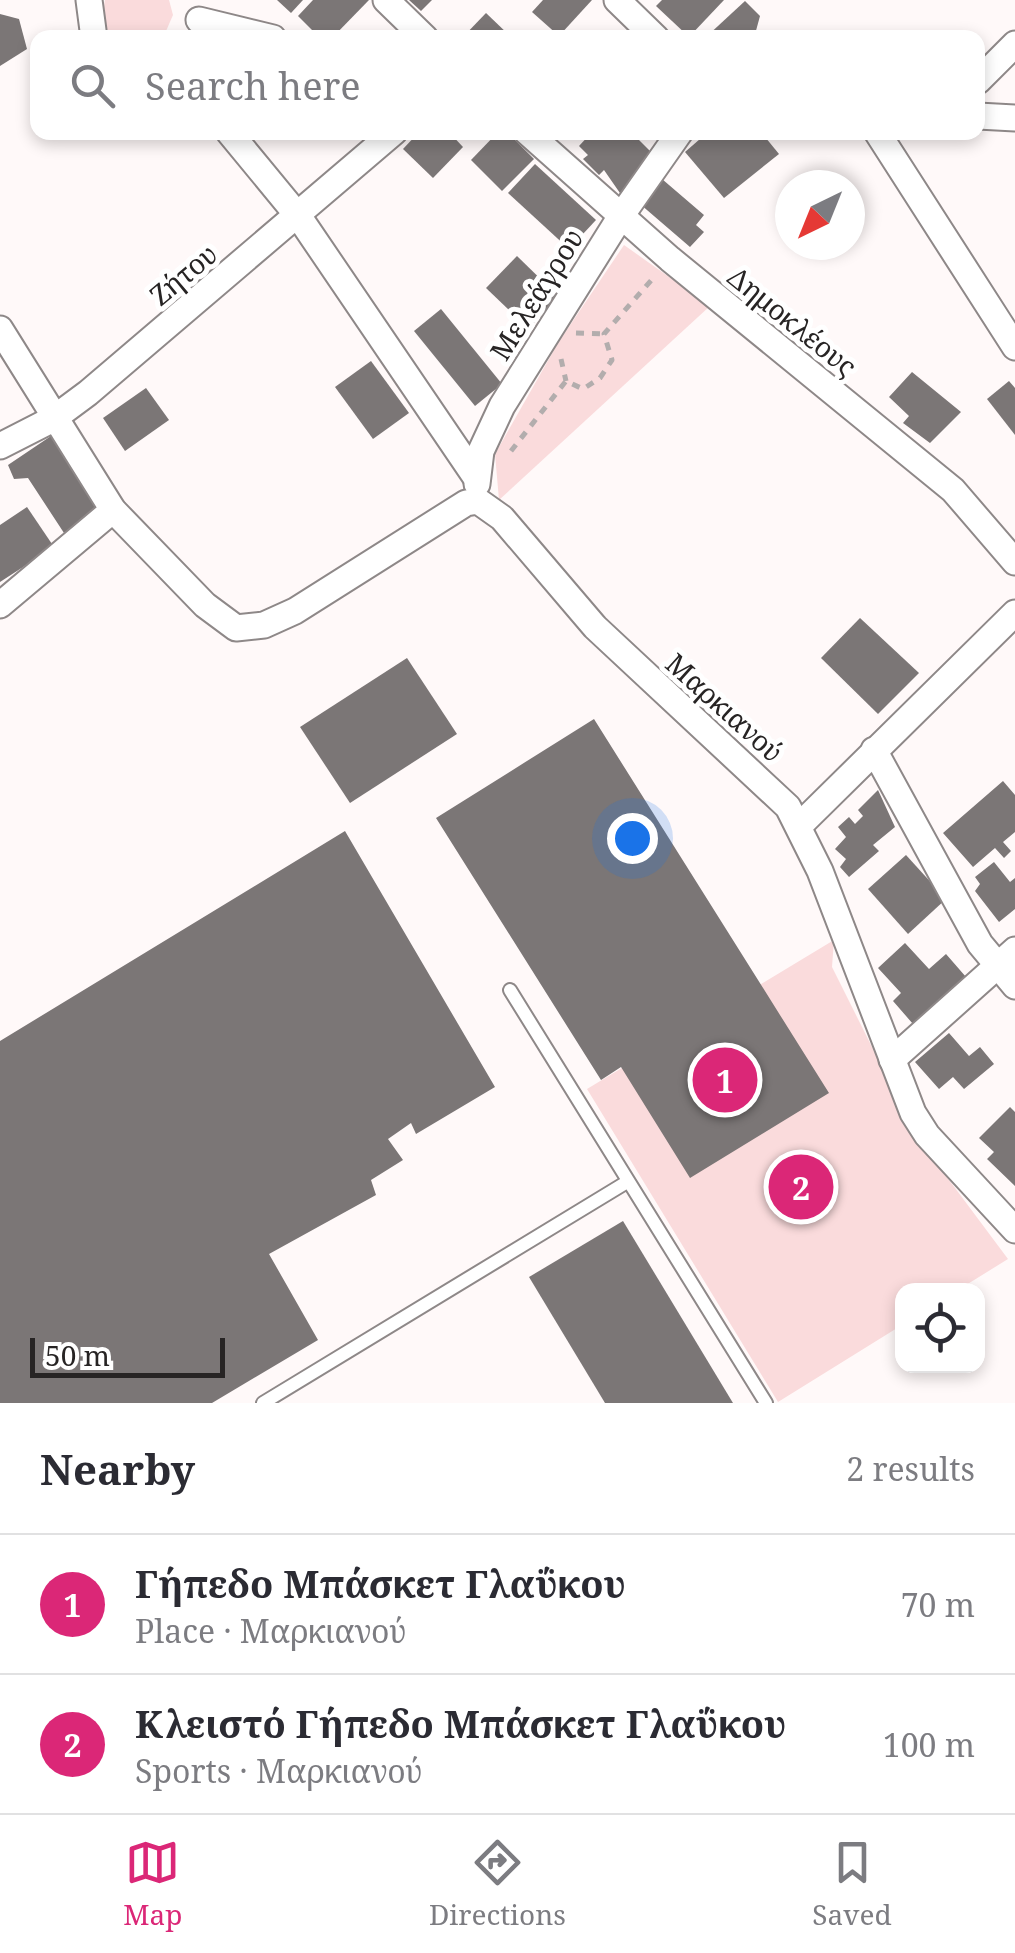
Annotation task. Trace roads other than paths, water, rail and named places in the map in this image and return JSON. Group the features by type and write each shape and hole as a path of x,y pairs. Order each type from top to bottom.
{"street":[{"path":"89,0 91,30"},
{"path":"386,0 417,30"},
{"path":"617,0 648,30"},
{"path":"197,19 242,30"},
{"path":"985,74 1015,44"},
{"path":"985,116 1015,118"},
{"name":"Μαρκιανού","path":"235,140 298,217 476,490 595,627 712,741 770,788 800,825 912,1113 927,1135 1015,1230"},
{"name":"Ζήτου","path":"0,446 53,419 385,140"},
{"name":"Δημοκλέους","path":"536,140 670,259 953,490 1015,562"},
{"name":"Μελεάγρου","path":"476,490 481,451 502,406 621,216 674,140"},
{"path":"882,140 1015,347"},
{"path":"0,329 113,510 205,605 236,628 264,625 294,611 476,490"},
{"path":"0,605 113,510"},
{"path":"800,825 1015,613"},
{"path":"874,750 943,882 1006,958 1015,986"},
{"path":"892,1060 1006,958"}],"lane":[{"path":"510,990 766,1403"},
{"path":"264,1403 627,1182"}],"place":[{"name":"Γήπεδο Μπάσκετ Γλαΰκου","path":"725,1080"},
{"name":"Κλειστό Γήπεδο Μπάσκετ Γλαΰκου","path":"801,1187"}]}
